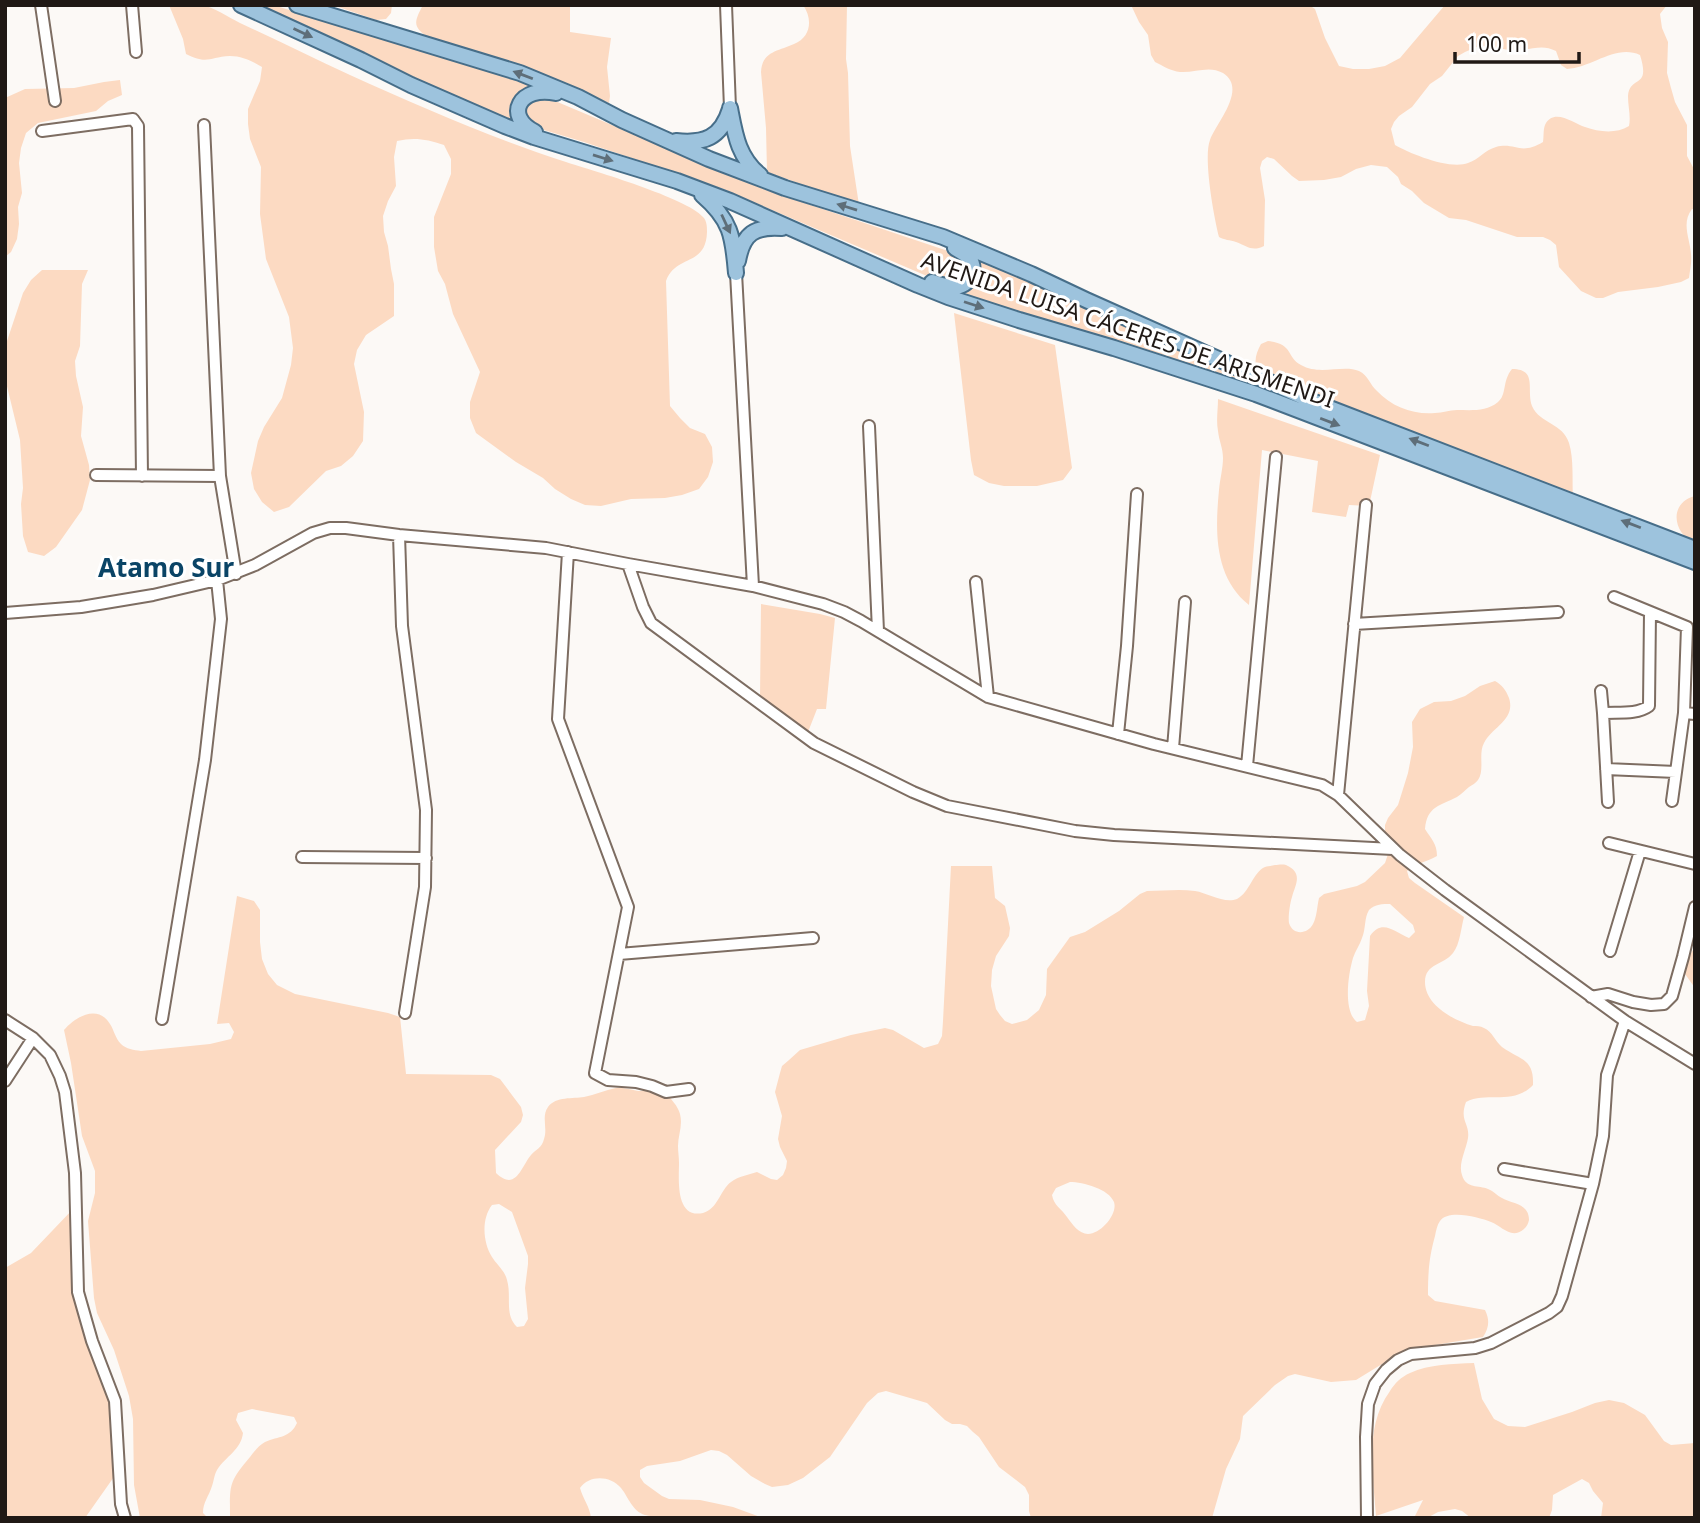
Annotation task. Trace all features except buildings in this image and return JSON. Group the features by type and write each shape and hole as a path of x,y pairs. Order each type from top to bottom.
{"main road":[{"name":"AVENIDA LUISA CÁCERES DE ARISMENDI","path":"241,5 470,111 534,137 730,201 948,297 1256,394 1695,562"},
{"name":"AVENIDA LUISA CÁCERES DE ARISMENDI","path":"297,5 520,73 578,97 664,140 766,181 943,237 1019,268 1319,404 1695,549"},
{"path":"564,146 524,125 520,119 520,105 529,93 538,91 578,97"},
{"path":"664,140 694,142 712,136 726,122 730,108"},
{"path":"730,108 740,150 752,169 766,181"},
{"path":"693,187 719,210 726,221 732,241 736,273"},
{"path":"819,241 944,286 960,286 971,278 972,265 965,254 956,248 873,215"},
{"path":"736,273 742,247 754,231 771,227 791,228"}],"street":[{"path":"41,5 55,101"},
{"path":"132,5 136,52"},
{"path":"726,5 730,108"},
{"path":"42,131 133,120 138,126 142,476"},
{"path":"204,125 220,476 236,574"},
{"path":"736,273 753,586"},
{"path":"869,426 878,631"},
{"path":"1247,766 1276,457"},
{"path":"96,475 220,476"},
{"path":"1118,734 1137,494"},
{"path":"1338,795 1366,505"},
{"path":"5,613 81,607 217,580 236,574 313,533 330,528 546,548 753,586 823,604 878,631 988,697 1118,734 1322,785 1338,795 1393,849 1446,890 1625,1021 1695,1064"},
{"path":"399,535 402,626 426,810 425,887 405,1013"},
{"path":"568,552 558,719 628,907 595,1073 608,1080 652,1086 666,1092 689,1089"},
{"path":"628,564 651,623 814,743 947,806 1075,831 1114,835 1393,849"},
{"path":"162,1018 205,760 221,619 217,580"},
{"path":"976,582 988,697"},
{"path":"1614,597 1691,629 1690,713 1672,801"},
{"path":"1173,748 1185,602"},
{"path":"1354,624 1558,612"},
{"path":"1603,713 1637,711 1649,706 1650,612"},
{"path":"1601,691 1608,802"},
{"path":"1606,769 1676,772"},
{"path":"1609,843 1695,864"},
{"path":"1610,951 1640,851"},
{"path":"302,857 426,858"},
{"path":"1591,997 1608,994 1633,1002 1664,1004 1672,996 1695,907"},
{"path":"619,954 813,938"},
{"path":"5,1020 33,1038 50,1055 61,1076 65,1092 75,1173 78,1292 92,1341 115,1401 121,1504 125,1518"},
{"path":"1367,1518 1368,1404 1375,1384 1386,1370 1411,1354 1475,1348 1490,1343 1557,1307 1593,1184 1603,1136 1607,1075 1625,1021"},
{"path":"5,1081 33,1038"},
{"path":"1504,1169 1593,1184"}],"shaded area":[{"path":"169,5 206,6 336,69 430,110 511,143 660,194 703,217 707,232 702,251 676,267 666,281 670,406 690,428 705,434 712,447 713,462 708,477 699,489 665,498 631,499 601,506 585,505 555,489 476,433 470,418 470,402 480,372 453,314 445,284 438,271 434,247 434,217 451,174 451,159 444,145 409,139 397,141 394,157 396,186 383,216 394,284 394,316 366,335 357,350 354,364 364,412 363,441 353,456 341,466 326,471 289,507 274,512 262,502 254,489 251,473 258,441 282,398 293,348 289,317 266,259 260,214 261,167 250,139 248,124 248,109 260,81 262,67 239,57 204,60 186,54"},
{"path":"255,5 273,5 530,85 521,92 516,101 514,122 483,112"},
{"path":"333,5 392,5 391,13 386,19 376,20"},
{"path":"423,5 570,5 570,32 611,38 607,67 609,103 510,63 429,38 416,24"},
{"path":"803,5 847,5 846,59 850,146 859,205 767,172 762,65 772,53 804,37 809,22"},
{"path":"1131,5 1309,5 1315,9 1339,66 1369,69 1385,66 1400,58 1445,5 1667,5 1660,14 1668,42 1667,73 1675,102 1687,125 1687,156 1695,171 1695,210 1692,209 1687,220 1691,257 1689,278 1658,287 1596,298 1581,291 1559,267 1556,245 1550,240 1543,237 1517,237 1466,220 1449,218 1424,203 1401,184 1398,177 1387,167 1371,165 1341,177 1299,181 1274,159 1267,157 1260,168 1265,200 1264,246 1247,247 1221,238 1210,188 1208,149 1231,97 1230,80 1218,71 1207,69 1180,72 1155,62 1151,55 1148,35","holes":["1479,46 1515,50 1540,47 1551,49 1556,51 1561,65 1567,69 1622,52 1640,55 1643,73 1642,78 1632,85 1628,96 1629,126 1619,130 1602,131 1554,117 1545,125 1543,142 1529,148 1496,147 1472,162 1460,165 1431,160 1395,145 1391,129 1399,116 1412,107 1458,56"]},
{"path":"120,80 122,95 108,101 96,111 38,123 26,133 19,163 22,193 18,207 17,239 11,252 5,257 5,98 25,89 74,88"},
{"path":"531,97 548,98 766,190 957,254 968,265 964,281 941,282 723,189 534,127 529,124 524,108"},
{"path":"979,259 1294,399 1292,402 965,295 977,279"},
{"path":"42,270 88,270 82,284 80,346 75,361 83,407 81,436 90,480 82,510 56,547 44,556 28,552 23,536 20,440 5,378 5,347 23,293 31,280"},
{"path":"954,313 1055,345 1072,468 1063,480 1037,486 1004,486 989,483 974,475"},
{"path":"1268,341 1282,345 1296,362 1308,368 1359,371 1389,401 1419,413 1478,410 1493,405 1501,399 1512,369 1520,370 1528,376 1530,400 1536,412 1562,431 1569,443 1573,498 1260,375 1256,367 1256,356 1261,344"},
{"path":"1218,399 1380,455 1369,506 1349,505 1346,517 1312,512 1318,461 1262,450 1249,605 1237,594 1229,581 1219,552 1217,521 1223,458 1217,427"},
{"path":"1695,496 1695,543 1682,533 1678,526 1677,512 1686,500"},
{"path":"761,604 835,618 826,709 817,709 808,732 760,697"},
{"path":"1495,681 1500,684 1509,698 1509,712 1484,743 1481,772 1477,781 1457,797 1435,808 1428,816 1425,829 1435,844 1437,856 1407,871 1409,878 1415,883 1464,917 1459,941 1453,953 1428,971 1425,982 1430,998 1449,1016 1487,1029 1502,1047 1525,1061 1531,1070 1533,1085 1517,1095 1466,1102 1464,1118 1468,1138 1461,1166 1466,1183 1490,1190 1523,1207 1529,1220 1524,1229 1511,1233 1472,1216 1444,1217 1437,1228 1430,1258 1428,1295 1435,1301 1485,1310 1488,1324 1483,1337 1400,1353 1356,1380 1331,1382 1295,1374 1288,1376 1243,1416 1240,1439 1226,1469 1212,1518 1031,1518 1029,1495 1025,1487 999,1467 979,1437 967,1426 945,1420 927,1403 886,1391 878,1393 867,1403 830,1457 803,1478 788,1485 772,1487 765,1484 751,1476 727,1455 711,1450 680,1461 647,1466 640,1470 644,1483 669,1499 700,1500 733,1507 763,1518 710,1519 645,1515 634,1507 621,1488 600,1478 589,1481 580,1488 591,1518 230,1518 232,1485 238,1473 261,1445 287,1434 297,1423 294,1417 252,1409 238,1413 236,1420 243,1433 242,1439 216,1472 203,1509 208,1518 140,1518 134,1485 133,1419 129,1396 114,1350 97,1313 94,1298 88,1221 95,1193 95,1171 82,1136 64,1030 75,1020 93,1013 105,1018 121,1044 141,1051 210,1044 231,1039 234,1032 229,1023 217,1024 237,896 254,901 260,910 262,959 268,974 277,985 295,994 400,1017 406,1074 491,1075 500,1079 521,1107 523,1115 521,1122 495,1150 496,1173 503,1178 509,1180 517,1176 542,1144 546,1111 551,1103 616,1088 662,1091 672,1100 680,1114 680,1196 687,1210 703,1213 712,1208 727,1185 737,1178 757,1172 777,1180 783,1175 787,1161 778,1139 782,1116 775,1092 782,1066 800,1050 885,1028 924,1048 938,1044 942,1036 951,866 992,866 995,898 1005,906 1010,928 1009,936 996,956 991,986 996,1009 1005,1021 1012,1024 1027,1020 1039,1010 1046,995 1047,969 1070,937 1085,932 1147,891 1195,891 1232,900 1245,892 1257,873 1265,867 1286,865 1297,875 1289,923 1297,932 1304,932 1314,921 1319,898 1324,894 1365,882 1385,863 1390,848 1385,825 1398,805 1408,773 1413,747 1412,722 1420,709 1434,702 1451,701 1465,696 1480,686","holes":["1390,904 1413,925 1415,932 1409,938 1384,927 1370,936 1367,991 1369,1006 1365,1020 1357,1022 1348,1001 1353,958 1363,935 1369,910 1376,905","1070,1182 1082,1183 1107,1193 1115,1207 1111,1217 1098,1231 1088,1234 1082,1232 1054,1202 1052,1195 1056,1188","499,1204 512,1212 528,1256 525,1288 528,1319 524,1326 517,1327 513,1322 509,1311 506,1277 487,1245 484,1231 486,1217 492,1205"]},
{"path":"1695,947 1695,988 1685,974 1687,959"},
{"path":"74,1208 74,1294 114,1407 116,1474 85,1518 5,1518 5,1268 31,1253"},
{"path":"1474,1363 1482,1399 1494,1419 1508,1426 1525,1427 1609,1400 1624,1403 1645,1415 1664,1441 1671,1445 1695,1443 1695,1518 1601,1518 1603,1503 1589,1483 1582,1479 1553,1495 1549,1518 1471,1518 1455,1509 1438,1512 1427,1518 1414,1518 1423,1500 1376,1516 1372,1467 1373,1435 1376,1420 1390,1391 1401,1378 1417,1370"}],"district":[{"name":"Atamo Sur","path":"166,568"}]}
